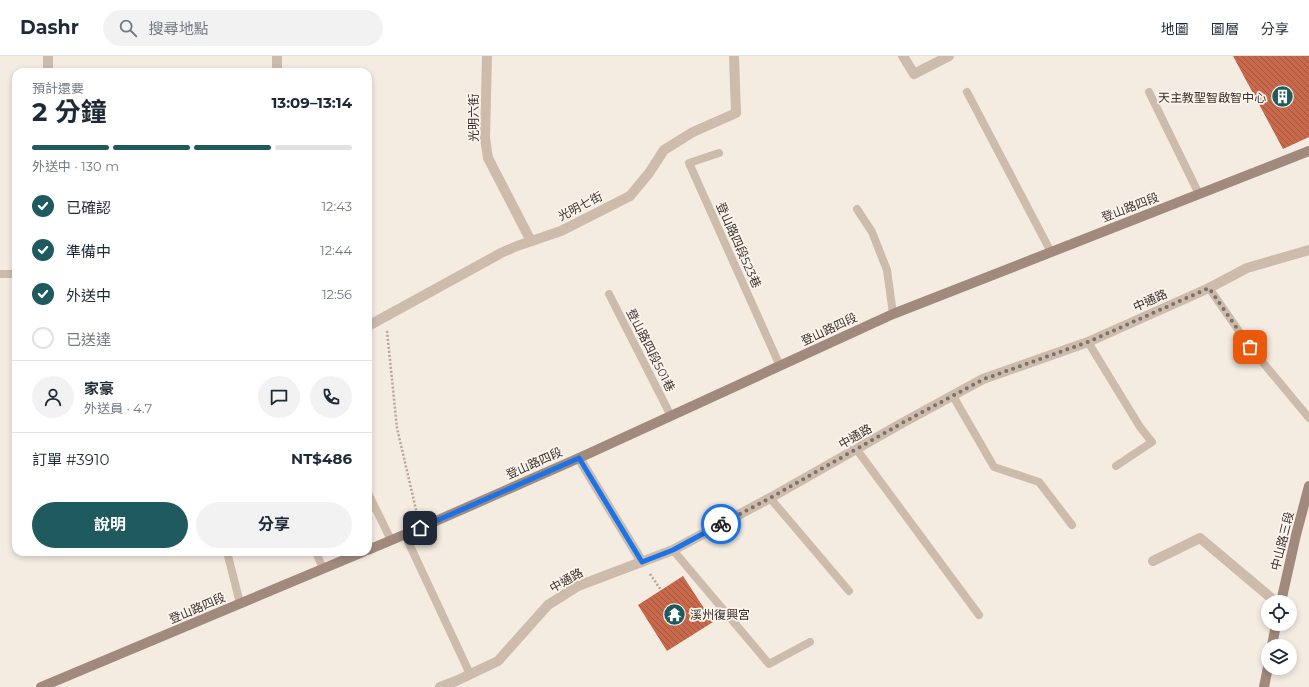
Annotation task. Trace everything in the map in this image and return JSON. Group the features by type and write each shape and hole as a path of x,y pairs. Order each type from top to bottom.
{"street":[{"path":"48,56 48,68"},
{"path":"277,56 277,68"},
{"name":"光明六街","path":"487,56 485,138 488,158 531,241"},
{"name":"光明七街","path":"372,324 501,253 561,231 630,196 649,174 664,150 693,132 736,113 734,56"},
{"path":"903,56 914,74 949,56"},
{"name":"登山路四段","path":"372,548 579,458 893,314 1309,151"},
{"name":"中通路","path":"440,687 458,684 470,674 498,660 548,605 578,586 673,550 984,379 1088,342 1209,288 1247,268 1309,250"},
{"path":"579,458 642,562"},
{"name":"中山路三段","path":"1283,595 1309,486"},
{"path":"1153,561 1200,538 1268,595"},
{"name":"登山路四段","path":"40,687 354,556"},
{"path":"1264,687 1266,675"}],"lane":[{"path":"967,92 1051,252"},
{"path":"1149,92 1199,194"},
{"name":"登山路四段523巷","path":"719,153 689,163 780,366"},
{"path":"857,209 872,232 887,270 893,314"},
{"path":"0,274 12,274"},
{"path":"1209,288 1250,347 1309,418"},
{"name":"登山路四段501巷","path":"610,294 671,416"},
{"path":"1088,342 1140,427 1152,442 1116,466"},
{"path":"954,396 994,467 1039,482 1072,525"},
{"path":"857,450 979,615"},
{"path":"770,498 849,591"},
{"path":"372,501 391,540"},
{"path":"404,535 470,674"},
{"path":"673,550 769,664 810,642"},
{"path":"228,556 240,603"},
{"path":"318,556 323,569"}],"path":[{"path":"385,317 397,428 420,528"},
{"path":"652,578 661,590"}],"building":[{"name":"天主教聖智啟智中心","path":"1233,56 1309,56 1309,137 1283,149"},
{"name":"溪州復興宮","path":"683,576 713,622 667,651 638,605"}],"way so far":[{"path":"721,524 984,379 1088,342 1209,288 1250,347"}],"place":[{"name":"天主教聖智啟智中心","path":"1282,97"},
{"name":"溪州復興宮","path":"675,614"}],"route":[{"path":"420,528 579,458 642,562 673,550 721,524"}]}
